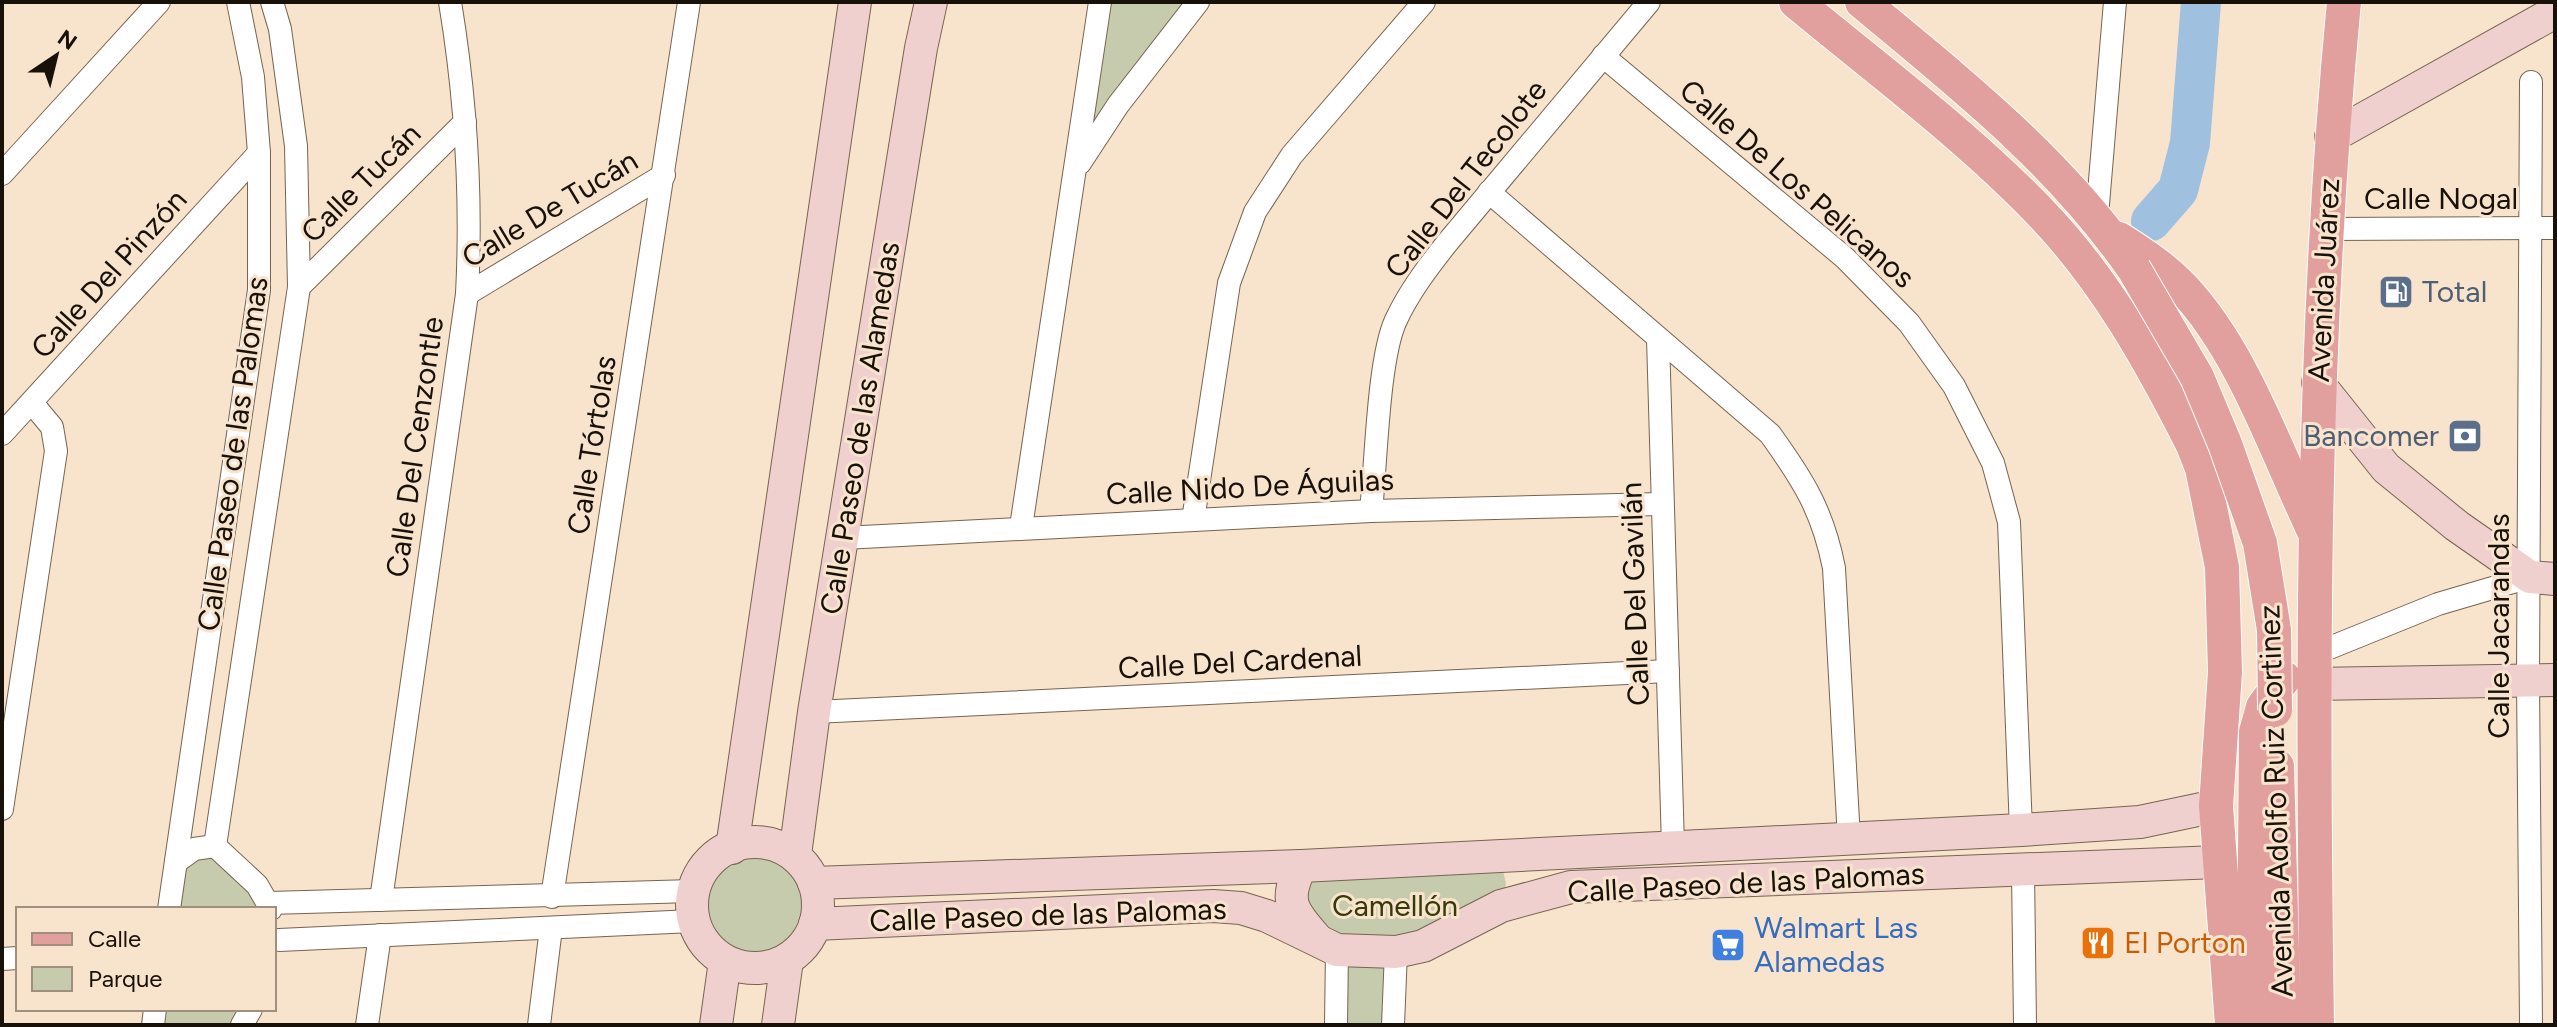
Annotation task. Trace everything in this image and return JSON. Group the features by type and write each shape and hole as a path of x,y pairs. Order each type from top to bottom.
{"main road":[{"name":"Avenida Adolfo Ruiz Cortinez","path":"1796,2 1954,132 2041,212 2113,301 2161,381 2202,468 2222,567 2225,672 2216,806 2232,1025"},
{"name":"Avenida Adolfo Ruiz Cortinez","path":"1862,2 1996,114 2053,167 2103,225 2134,269 2197,377 2225,444 2260,543 2274,630 2284,1025"},
{"name":"Avenida Juárez","path":"2317,1025 2312,669 2318,383 2331,137 2344,2"},
{"path":"2103,225 2152,261 2191,298 2235,364 2316,536"},
{"path":"2202,468 2225,481 2239,482 2262,469 2273,445"},
{"path":"2251,1025 2256,732 2263,707 2281,681 2312,669"}],"street":[{"path":"2,174 159,2"},
{"name":"Calle Paseo de las Palomas","path":"169,907 259,290 259,153 253,77 238,2"},
{"name":"Calle Paseo de las Palomas","path":"215,846 299,287 296,146 280,29 272,2"},
{"name":"Calle Del Cenzontle","path":"381,900 467,294 470,199 465,122 450,2"},
{"name":"Calle Tórtolas","path":"552,897 689,2"},
{"path":"732,848 855,2"},
{"name":"Calle Paseo de las Alamedas","path":"795,855 814,712 931,2"},
{"path":"1021,527 1100,2"},
{"path":"1077,168 1118,105 1198,2"},
{"path":"1193,520 1229,283 1255,212 1292,155 1424,2"},
{"name":"Calle Del Tecolote","path":"1371,511 1386,365 1394,323 1420,278 1649,2"},
{"path":"2103,225 2115,2"},
{"path":"2331,137 2555,12"},
{"name":"Calle De Los Pelicanos","path":"1603,56 1845,258 1909,323 1954,386 1993,463 2009,522 2021,830"},
{"name":"Calle Jacarandas","path":"2531,82 2531,228 2542,578 2531,1025"},
{"name":"Calle Tucán","path":"299,287 465,122"},
{"name":"Calle Del Pinzón","path":"2,434 259,153"},
{"name":"Calle De Tucán","path":"467,294 664,175"},
{"path":"1489,192 1770,434 1799,473 1826,526 1835,582 1849,839"},
{"name":"Calle Nogal","path":"2327,229 2555,228"},
{"name":"Calle Del Gavilán","path":"1658,339 1673,846"},
{"path":"2318,383 2386,468 2457,526 2542,578"},
{"path":"2,809 56,451 52,427 32,403"},
{"name":"Calle Nido De Águilas","path":"843,538 1371,511 1661,504"},
{"path":"2312,669 2438,604 2542,578"},
{"path":"2312,669 2541,680"},
{"name":"Calle Del Cardenal","path":"814,712 1668,671"},
{"name":"Calle Paseo de las Palomas","path":"814,883 1301,866 2021,830 2140,822 2216,806"},
{"path":"2140,822 2156,833 2159,841 2145,866"},
{"path":"750,842 771,843 795,855 814,883 818,911 815,924 799,950 787,960 756,967 725,961 706,945 693,906 700,872 713,857 750,842"},
{"path":"176,862 194,849 215,846 257,885 266,907"},
{"path":"1485,855 1503,870 1506,884 1501,906"},
{"name":"Calle Paseo de las Palomas","path":"815,924 1213,906 1241,908 1326,944 1396,952 1423,946 1501,906 1571,887 2218,862"},
{"path":"1301,866 1292,883 1290,899 1297,917 1326,944 1336,1025"},
{"path":"2023,871 2025,1025"},
{"path":"276,924 381,900 552,897 693,906"},
{"path":"276,925 380,935 551,928 693,906"},
{"path":"539,1025 551,928"},
{"path":"367,1025 380,935"},
{"path":"1393,1025 1396,952"},
{"path":"778,1025 787,960"},
{"path":"716,1025 725,961"}],"green space":[{"path":"1100,2 1198,2 1077,168"},
{"path":"755,842 779,847 799,861 813,881 818,905 813,929 799,949 779,963 755,968 731,963 711,949 697,929 692,905 697,881 711,861 731,847"},
{"path":"215,846 269,907 169,907 176,862"},
{"name":"Camellón","path":"1301,866 1503,870 1506,884 1501,906 1396,952 1393,1025 1336,1025 1337,951 1292,883"},
{"path":"155,1011 250,1011 242,1025 153,1025"}],"waterway":[{"path":"2151,221 2178,190 2190,143 2201,2"}],"place":[{"name":"Total","path":"2396,292"},
{"name":"Bancomer","path":"2465,436"},
{"name":"El Porton","path":"2098,943"},
{"name":"Walmart Las Alamedas","path":"1728,945"}]}
